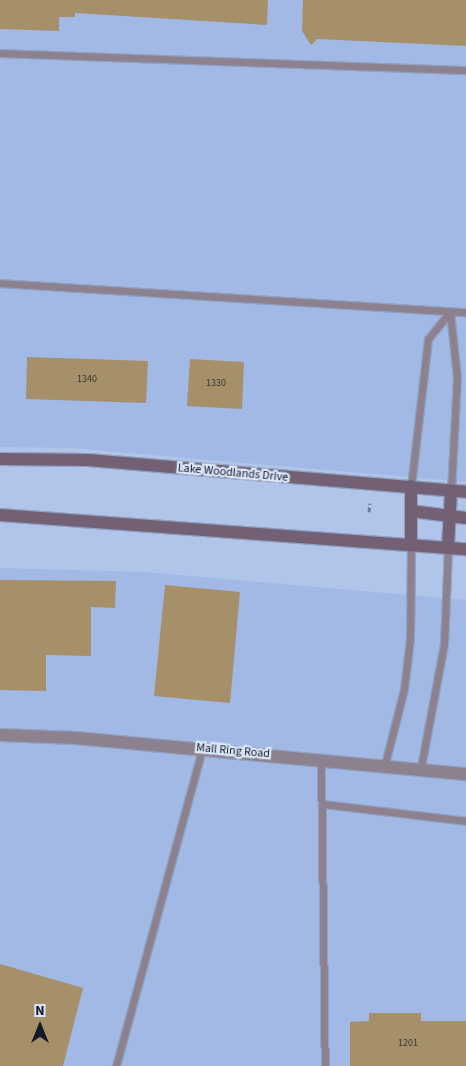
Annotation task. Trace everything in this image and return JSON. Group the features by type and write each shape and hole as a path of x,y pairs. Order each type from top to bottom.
{"main road":[{"name":"Lake Woodlands Drive","path":"0,459 88,460 466,492"},
{"path":"411,486 411,544"},
{"path":"448,548 451,491"},
{"path":"411,511 466,518"},
{"path":"0,515 466,549"}],"street":[{"name":"Mall Ring Road","path":"0,735 202,748 421,767 466,774"}],"lane":[{"path":"0,53 466,70"},
{"path":"0,283 466,312"},
{"path":"411,486 428,339 450,312"},
{"path":"450,312 456,377 451,491"},
{"path":"385,764 409,647 411,544"},
{"path":"421,767 444,644 448,548"},
{"path":"116,1066 202,748"},
{"path":"321,759 325,1066"},
{"path":"322,804 466,821"}],"path":[{"path":"369,512 370,503"}],"shaded area":[{"path":"0,0 466,0 466,482 71,448 0,447"},
{"path":"0,568 146,572 466,600 466,1066 0,1066"}],"building":[{"path":"0,0 268,0 267,25 75,13 75,17 59,17 59,31 0,29"},
{"path":"303,0 466,0 466,46 317,39 311,45 302,31"},
{"path":"27,357 148,361 146,403 26,399"},
{"path":"190,359 244,362 242,409 187,406"},
{"path":"0,580 116,581 115,608 91,607 91,656 46,655 46,691 0,690"},
{"path":"165,585 240,592 230,703 154,696"},
{"path":"0,964 83,988 63,1066 0,1066"},
{"path":"369,1013 421,1013 421,1021 466,1021 466,1066 350,1066 350,1022 369,1021"}]}
